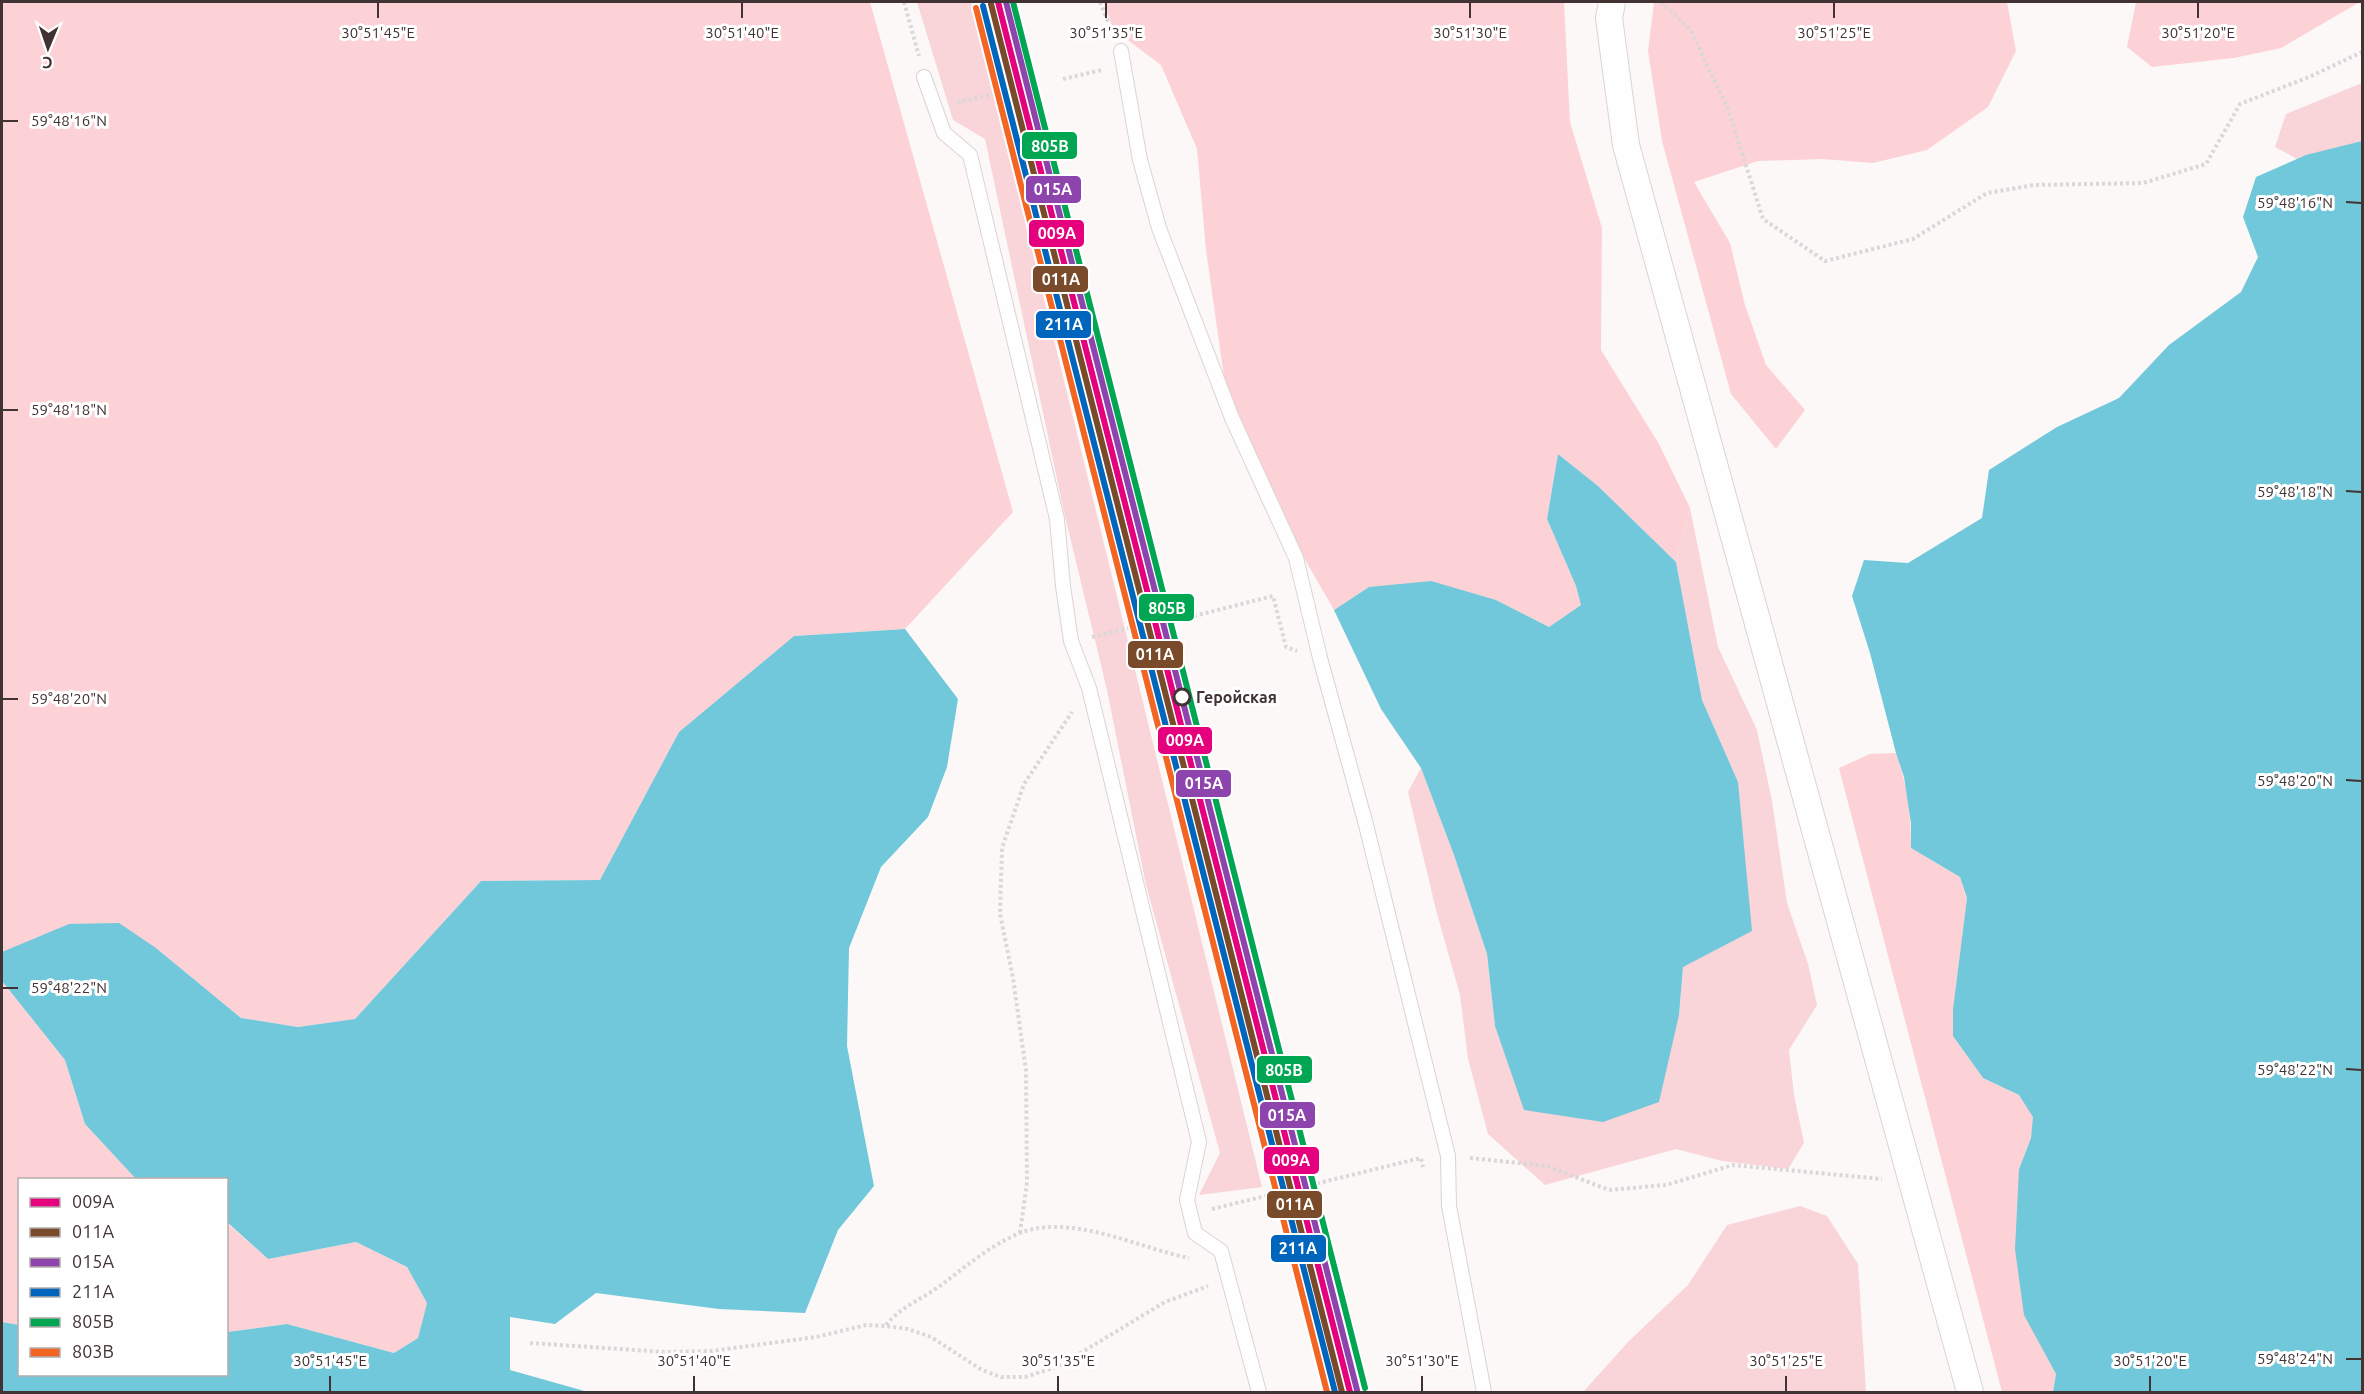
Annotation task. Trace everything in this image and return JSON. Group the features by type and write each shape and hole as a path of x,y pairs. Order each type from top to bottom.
{"street":[{"path":"1612,2 1609,18 1626,145 1970,1392"}],"lane":[{"path":"1121,51 1140,160 1159,228 1232,418 1296,558 1320,658 1365,821 1448,1156 1449,1206 1484,1392"},
{"path":"924,77 944,133 970,154 1057,519 1071,641 1089,688 1199,1142 1187,1200 1195,1233 1223,1258 1259,1392"}],"path":[{"path":"904,2 924,77"},
{"path":"1100,2 1121,51"},
{"path":"1661,2 1690,29 1728,109 1763,219 1825,261 1913,239 1987,193 2034,186 2143,183 2206,164 2240,104 2309,77 2362,52"},
{"path":"1063,79 1104,69 1107,80"},
{"path":"962,112 959,102 1010,90"},
{"path":"1194,616 1273,597 1286,647"},
{"path":"1094,647 1091,638 1141,625"},
{"path":"1020,1233 1027,1182 1026,1071 1013,978 1000,914 1002,848 1024,784 1089,688"},
{"path":"1448,1156 1547,1166 1609,1190 1666,1185 1733,1165 1912,1181"},
{"path":"885,1326 895,1314 934,1290 993,1248 1020,1233 1041,1228 1065,1227 1175,1255 1223,1258 1211,1209 1421,1158 1424,1168"},
{"path":"530,1343 665,1352 711,1351 816,1337 866,1325 885,1326 908,1329 931,1337 982,1370 1001,1377 1025,1377 1059,1366 1165,1302 1229,1279"}],"shaded area":[{"path":"2,2 870,2 1013,512 905,629 794,636 679,732 600,880 481,881 355,1019 298,1027 241,1018 156,948 2,952"},
{"path":"917,2 971,2 1262,1187 1199,1195 1220,1153 1146,885 1107,690 1064,512 985,139 953,120"},
{"path":"1104,2 1564,2 1570,122 1602,228 1601,350 1659,444 1690,508 1676,562 1598,486 1558,454 1547,519 1576,586 1581,605 1549,627 1496,600 1369,587 1334,610 1270,499 1225,384 1206,250 1197,149 1161,65 1113,29"},
{"path":"1654,2 2007,2 2016,51 1988,107 1927,150 1873,163 1822,159 1758,161 1694,182 1730,243 1745,305 1766,365 1805,410 1776,449 1731,394 1662,141 1648,51"},
{"path":"2136,2 2360,2 2281,48 2234,58 2152,67 2127,47"},
{"path":"2362,83 2362,141 2297,159 2275,147 2286,114"},
{"path":"1690,508 1718,647 1757,730 1772,801 1787,903 1808,964 1817,1005 1789,1050 1794,1095 1804,1143 1788,1169 1722,1161 1676,1149 1545,1185 1488,1134 1468,1059 1460,995 1436,910 1408,792 1421,768 1454,855 1487,954 1495,1026 1679,1015 1683,967 1738,782 1702,700 1676,562"},
{"path":"1896,753 1908,800 1911,848 1960,877 1967,899 1953,1009 1953,1036 1983,1078 2019,1095 2034,1117 2031,1138 2019,1169 2025,1315 2056,1374 2053,1392 2002,1392 1839,768 1870,754"},
{"path":"2,981 65,1060 85,1124 135,1178 18,1178 18,1325 2,1322"},
{"path":"1800,1206 1827,1216 1858,1264 1866,1392 1583,1392 1629,1341 1688,1285 1727,1225"},
{"path":"228,1224 268,1259 356,1242 407,1267 427,1303 418,1338 394,1353 287,1324 228,1332"}],"water":[{"path":"2362,141 2362,1392 2053,1392 2056,1374 2024,1315 2015,1249 2019,1169 2031,1138 2033,1117 2019,1095 1983,1078 1953,1036 1953,1009 1967,898 1960,877 1911,848 1911,824 1904,777 1852,596 1864,560 1908,563 1982,518 1989,470 2057,427 2119,398 2169,345 2241,292 2258,257 2243,217 2256,177 2306,155"},
{"path":"1558,454 1598,486 1676,562 1702,700 1738,782 1752,931 1683,967 1679,1015 1659,1102 1603,1122 1524,1110 1495,1026 1487,954 1454,855 1421,768 1381,709 1334,610 1369,587 1431,581 1496,600 1549,627 1581,605 1576,586 1547,519"},
{"path":"905,629 958,699 947,767 928,817 881,867 849,948 847,1046 874,1186 838,1230 805,1313 719,1309 596,1293 555,1324 510,1317 510,1370 588,1392 2,1392 2,1322 18,1325 18,1376 228,1376 228,1332 287,1324 394,1353 418,1338 427,1303 407,1267 356,1242 268,1259 228,1223 228,1178 135,1178 85,1124 65,1060 2,981 2,952 69,924 119,923 156,948 241,1018 298,1027 355,1019 481,881 600,880 679,732 794,636"}],"transit line":[{"name":"009А","path":"998,2 1350,1392"},
{"name":"015А","path":"1006,2 1357,1390"},
{"name":"805В","path":"1013,2 1365,1388"},
{"name":"011А","path":"991,4 1342,1392"},
{"name":"211А","path":"983,6 1335,1392"},
{"name":"803В","path":"976,8 1327,1392"}],"place":[{"name":"Геройская","path":"1182,697"}]}
